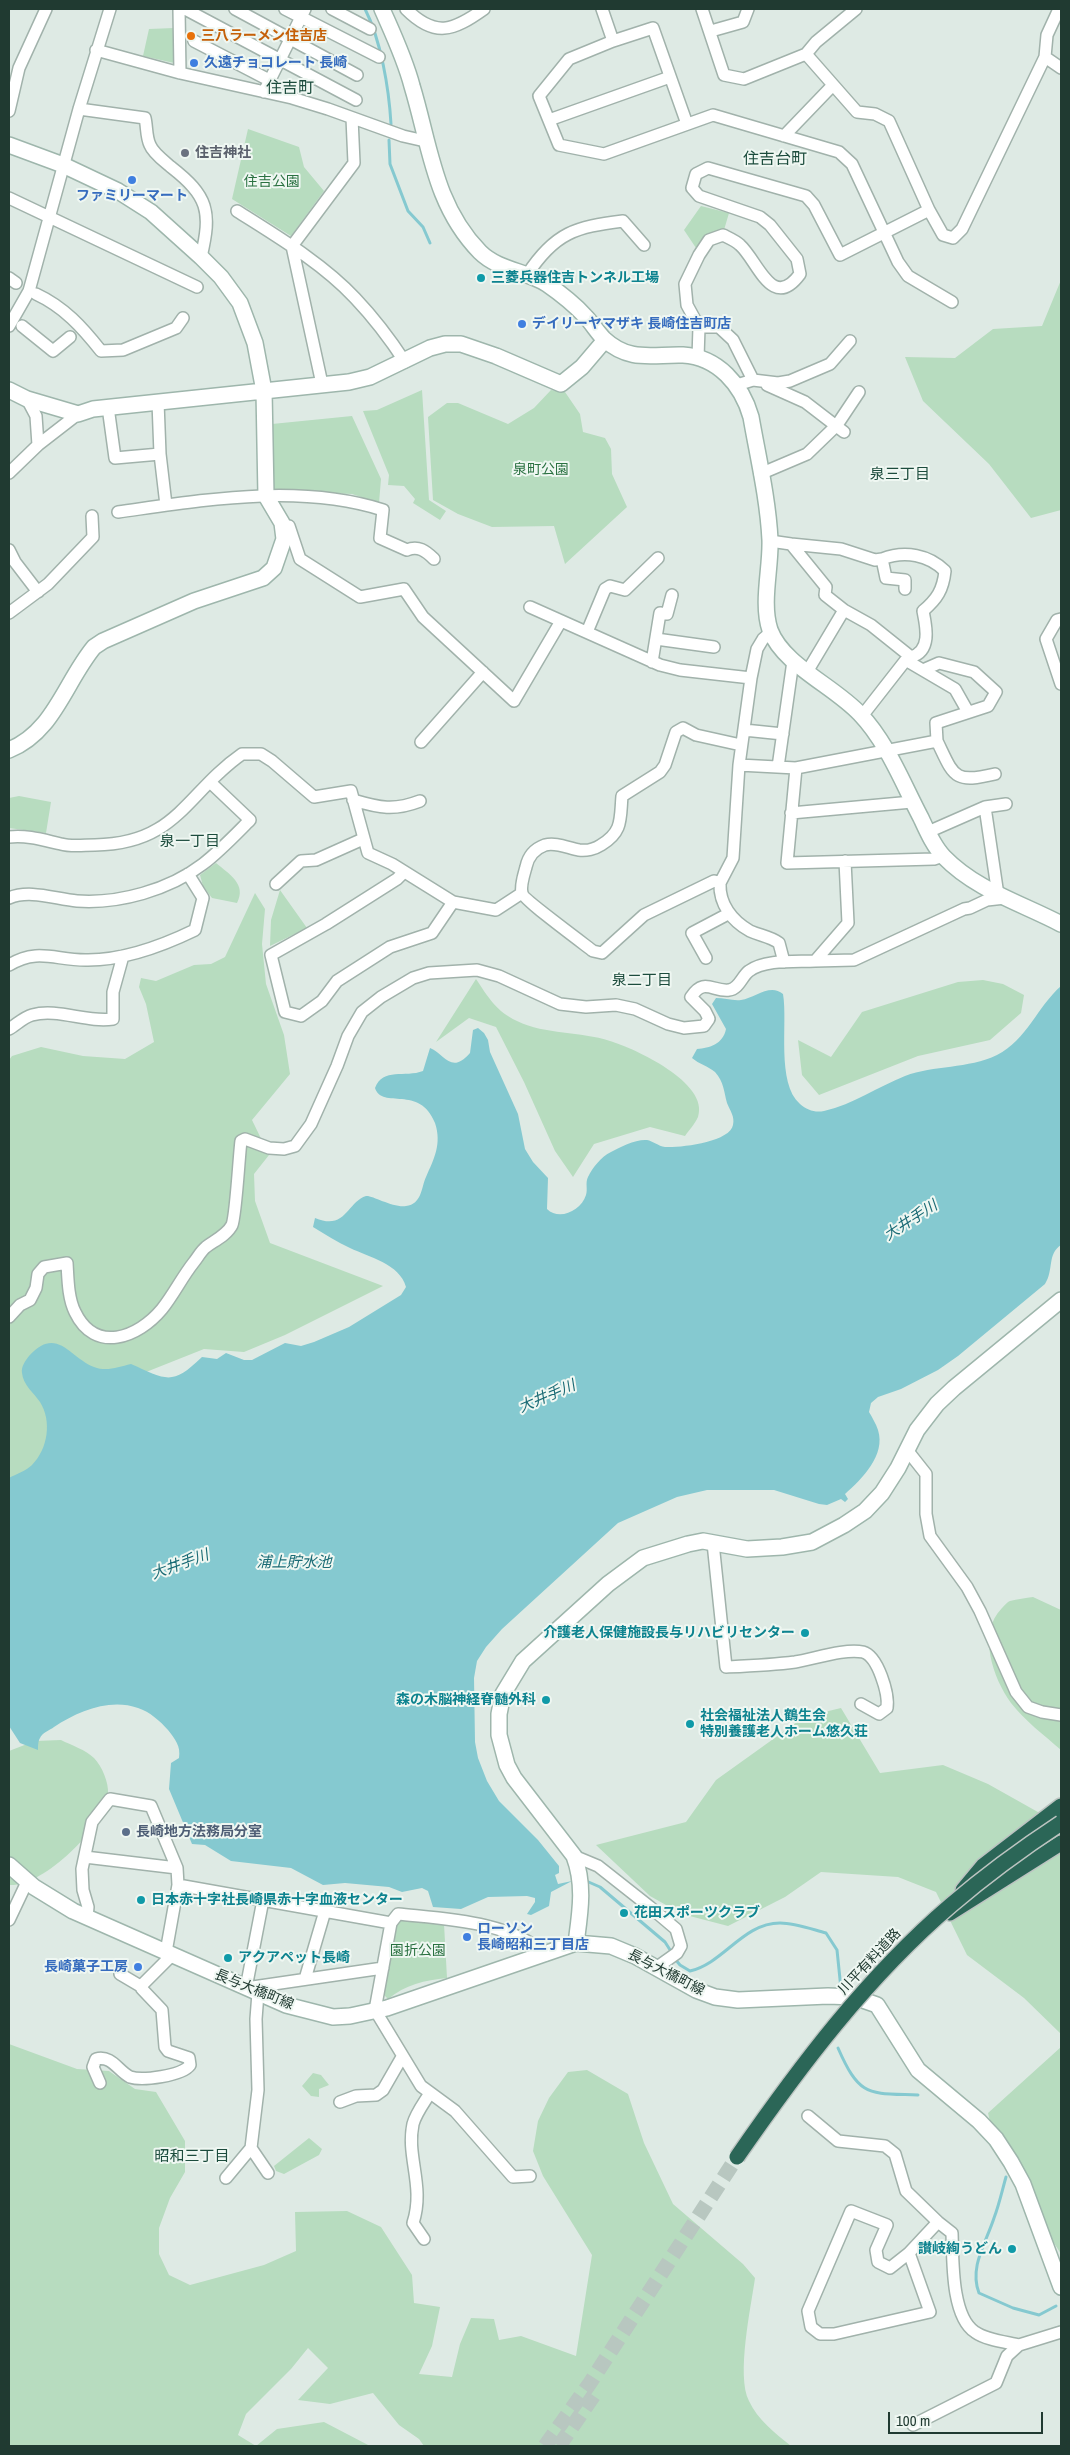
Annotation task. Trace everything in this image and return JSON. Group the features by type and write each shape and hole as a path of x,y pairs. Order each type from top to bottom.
{"highway":[{"path":"950,1909 983,1866 1061,1806"},
{"name":"川平有料道路","path":"740,2159 838,2031 890,1972 950,1909 1026,1847 1061,1823"},
{"name":"川平有料道路","path":"950,1909 1061,1831"},
{"path":"950,1909 1061,1843"}],"street":[{"path":"9,111 19,68 46,9"},
{"path":"9,326 29,291 78,109 110,9"},
{"path":"179,9 180,73"},
{"path":"185,9 356,100"},
{"path":"235,9 358,75"},
{"path":"285,9 303,13 379,57"},
{"path":"332,9 370,29"},
{"path":"382,9 410,78 425,141 442,196 467,238 481,253 496,264 527,275 556,291 584,315 605,340 627,353 642,357 680,355 698,358 727,374 737,385 747,403 751,417 770,541 766,606 771,632 793,661 843,697 862,716 886,752 928,832 943,856 969,878 1001,896 1061,924"},
{"path":"406,9 417,20 433,29 456,25 484,9"},
{"path":"602,9 614,41"},
{"path":"702,9 711,31 724,75 744,79 806,54 816,42 856,9"},
{"path":"711,31 743,22 748,9"},
{"path":"806,54 857,112 875,114 889,121 929,210 943,236 953,238 962,229 1045,57 1047,36 1058,9"},
{"path":"264,92 303,13"},
{"path":"686,124 653,28 569,59 539,96 559,145 604,154 713,115 839,152 852,164 898,262 908,276 952,302"},
{"path":"194,41 269,80"},
{"path":"96,50 180,73 328,109 403,136 425,141"},
{"path":"1045,57 1061,68"},
{"path":"549,120 670,77"},
{"path":"784,136 833,85"},
{"path":"78,109 146,118 150,145 163,161 188,180 201,194 207,215 201,257"},
{"path":"322,384 292,246 354,163 352,118"},
{"path":"9,145 63,164 118,191 151,212 221,276 240,303 255,343 264,391 266,496 282,523 284,539 274,568 263,578 194,601 103,641 86,657 50,718 38,732 19,746 9,750"},
{"path":"698,358 699,326 687,305 685,284 699,255 709,240 723,235 740,245 769,285 780,288 793,284 800,274 797,258 770,225 760,217 699,196 692,188 696,174 708,168 806,196 814,205 840,255 885,234 929,210"},
{"path":"9,198 197,287"},
{"path":"237,211 292,246 355,297 383,330 406,362"},
{"path":"527,275 534,264 558,239 570,232 589,226 623,221 644,245"},
{"path":"36,294 55,303 74,320 101,351 123,350 176,328 183,318"},
{"path":"22,326 53,351 70,337"},
{"path":"699,326 719,327 733,340 756,380 805,402 840,429"},
{"path":"9,472 38,445 78,414 93,409 264,391 370,377 406,362 430,348 446,344 461,344 496,356 561,384 582,367 605,340"},
{"path":"737,385 756,380 778,383 790,381 830,364 850,341"},
{"path":"9,390 27,399 78,414"},
{"path":"760,474 807,454 840,429 859,392"},
{"path":"27,399 36,416 38,445"},
{"path":"158,402 160,454 166,506"},
{"path":"108,407 115,458 160,454"},
{"path":"118,512 266,496 326,497 356,501 383,510 380,538 407,550 412,548 424,550 434,559"},
{"path":"9,613 38,592 93,537 92,516"},
{"path":"289,526 300,559 360,596 404,589 423,617 514,701 561,621"},
{"path":"770,541 841,549 875,560 908,553 936,562 945,572 944,587 936,600 923,611 927,631 926,639 916,655 905,661 862,716"},
{"path":"791,544 826,588 825,595 844,610 871,624 912,656"},
{"path":"9,550 15,562 38,592"},
{"path":"587,632 605,589 610,586 625,590 658,558"},
{"path":"882,559 886,578 906,580 905,589"},
{"path":"652,662 660,612 667,614 672,595"},
{"path":"530,607 652,662 680,670 751,678"},
{"path":"807,672 844,610"},
{"path":"1061,619 1057,620 1046,639 1061,684"},
{"path":"771,632 763,638 757,649 751,678 741,745 733,858 720,883 720,891 728,914 751,931 768,935 779,943 784,962"},
{"path":"656,640 714,648"},
{"path":"912,656 909,662 955,689 968,712"},
{"path":"778,767 793,661"},
{"path":"923,670 939,663 974,672 996,692 988,706 936,723 937,741 952,772 958,776 977,778 995,774"},
{"path":"421,742 484,672"},
{"path":"720,883 714,881 644,915 602,953 593,952 527,901 522,893 528,860 534,851 544,845 554,844 581,850 596,848 613,838 620,821 622,796 660,772 665,765 676,732 683,728 696,735 741,745"},
{"path":"744,730 783,734"},
{"path":"739,765 796,768 870,752 886,752 937,741"},
{"path":"9,837 22,836 43,839 62,845 125,842 155,832 178,816 210,782 242,754 260,754 272,761 314,797 351,791 362,839 368,854 404,872 453,902 496,910 522,893"},
{"path":"796,768 787,863 934,859 943,856"},
{"path":"9,898 29,894 77,901 104,901 155,890 188,874 221,849 250,820 210,782"},
{"path":"354,800 378,808 403,808 420,801"},
{"path":"792,813 912,802"},
{"path":"928,832 985,807 1006,804"},
{"path":"985,807 1001,896"},
{"path":"276,884 301,861 316,860 362,839"},
{"path":"814,961 848,923 845,861"},
{"path":"404,872 397,879 326,924 272,955 285,1012 301,1016 322,1001 337,982 390,947 432,933 453,902"},
{"path":"9,965 30,955 88,960 123,956 171,942 195,930 203,898 188,874"},
{"path":"9,1317 20,1305 30,1300 36,1288 38,1274 44,1267 66,1264 74,1312 85,1327 102,1336 119,1338 138,1330 161,1310 182,1277 204,1249 223,1235 232,1224 241,1141 245,1139 269,1148 284,1149 295,1146 311,1124 348,1036 362,1012 381,997 412,978 428,973 477,970 499,976 560,1004 586,1007 616,1005 684,1028 704,1026 709,1019 705,1011 691,997 695,990 707,985 729,990 736,987 749,971 765,965 784,962 854,960 964,908 970,908 1001,896"},
{"path":"706,958 692,934 728,914"},
{"path":"9,1029 31,1015 50,1014 101,1021 114,1019 113,992 123,956"},
{"path":"576,1943 581,1881 574,1856 514,1778 507,1765 499,1736 499,1714 503,1694 522,1661 608,1584 643,1558 703,1541 747,1549 782,1547 812,1542 865,1511 875,1501 898,1468 926,1416 954,1388 1061,1300"},
{"path":"907,1450 926,1474 926,1514 930,1536 980,1611 1016,1692 1028,1707 1042,1712 1061,1714"},
{"path":"713,1543 726,1667 794,1662 852,1651 865,1652 875,1661 889,1698 887,1708 880,1714 861,1704"},
{"path":"87,1917 88,1907 83,1890 82,1869 92,1822 110,1798 151,1806 177,1868 178,1885 169,1953 142,1987"},
{"path":"574,1856 598,1866 676,1929 681,1946 667,1960"},
{"path":"85,1857 177,1868"},
{"name":"長与大橋町線","path":"9,1865 27,1882 50,1899 87,1917 286,2005 333,2017 350,2016 376,2010 546,1955 576,1943 611,1946 635,1956 667,1960 696,1990 715,1998 738,2000 828,1996 854,1997 877,2005 918,2070 979,2121 996,2139 1023,2184 1061,2286"},
{"path":"9,1920 27,1882"},
{"path":"178,1885 391,1923"},
{"path":"226,2178 251,2148 258,2090 256,2019 252,1991 263,1900"},
{"path":"305,1980 325,1911"},
{"path":"530,2176 513,2177 455,2111 421,2086 402,2057 376,2010 391,1923 398,1914 439,1917 490,1926 537,1946 546,1955"},
{"path":"252,1991 305,1980 383,1968"},
{"path":"100,2083 93,2067 96,2060 101,2058 107,2059 128,2076 135,2078 165,2077 183,2072 190,2065 189,2058 168,2051 165,2047 162,2010 144,1992 142,1987 120,1974"},
{"path":"340,2102 356,2096 376,2095 383,2090 402,2057"},
{"path":"424,2239 413,2223 418,2206 412,2136 414,2122 430,2093"},
{"path":"808,2116 838,2141 885,2146 895,2154 906,2192 952,2233 953,2275 964,2322 976,2333 1019,2345"},
{"path":"251,2148 268,2173"},
{"path":"909,2253 930,2312 834,2334 820,2334 811,2327 808,2311 851,2211 887,2225 876,2250 878,2262 890,2268 909,2253 938,2222"},
{"path":"913,2425 996,2383 1007,2356 1019,2345 1061,2332"}],"green space":[{"path":"174,28 174,63 143,56 149,29"},
{"name":"住吉公園","path":"248,129 299,147 304,167 324,191 291,236 232,199"},
{"path":"701,206 729,213 724,230 708,236 696,248 684,230"},
{"path":"1061,280 1061,510 1031,518 989,464 923,401 905,357 955,358 993,329 1042,326"},
{"path":"422,390 429,500 446,511 440,520 413,503 415,499 404,486 388,485 389,475 363,411 377,410"},
{"name":"泉町公園","path":"551,390 565,392 580,414 583,432 605,438 611,449 612,474 627,507 565,564 554,526 492,527 458,514 433,500 428,417 447,403 458,403 508,424 534,408"},
{"path":"352,416 381,479 379,503 352,494 272,491 272,424"},
{"path":"19,796 51,802 46,833 9,828 9,798"},
{"path":"216,863 231,875 238,885 240,896 237,903 212,898 203,886 200,875"},
{"path":"280,890 307,928 270,946 271,920"},
{"path":"255,893 265,909 262,944 266,984 284,1035 290,1074 252,1120 269,1155 254,1174 255,1201 270,1243 383,1286 285,1335 244,1352 204,1349 126,1380 66,1408 35,1472 9,1483 9,1060 12,1056 41,1047 83,1056 125,1059 154,1042 146,1004 139,987 141,978 156,981 194,965 211,964 225,957"},
{"path":"476,979 498,1009 517,1021 540,1029 610,1041 636,1051 668,1069 693,1092 699,1104 698,1117 695,1122 685,1136 650,1127 594,1144 573,1177 555,1151 524,1082 496,1027 469,1018 436,1042"},
{"path":"983,980 1003,984 1024,995 1021,1013 990,1040 918,1056 819,1095 802,1075 798,1040 831,1057 862,1012 958,982"},
{"path":"1033,1597 1061,1610 1061,1750 1016,1710 998,1681 990,1656 990,1630 994,1618 1009,1602"},
{"path":"841,1708 880,1773 943,1765 988,1784 1061,1825 1061,2034 1024,1998 967,1955 936,1892 898,1877 821,1872 785,1897 728,1926 682,1914 650,1896 596,1845 686,1822 716,1780 804,1717"},
{"path":"61,1740 87,1753 100,1765 108,1790 104,1808 96,1823 84,1838 54,1866 23,1883 9,1885 9,1751 35,1741"},
{"name":"園折公園","path":"401,1918 444,1924 447,1978 416,1984 401,1990 388,1999 384,1995 395,1925"},
{"path":"9,2044 77,2069 109,2071 135,2089 156,2092 185,2141 185,2172 170,2198 159,2228 159,2254 169,2275 190,2285 264,2265 296,2251 295,2212 347,2211 381,2227 412,2275 414,2303 440,2307 432,2346 419,2374 452,2377 460,2344 471,2318 494,2319 499,2340 521,2336 576,2356 592,2255 543,2176 533,2151 538,2121 549,2098 568,2072 587,2070 628,2094 644,2143 673,2204 743,2264 755,2278 744,2359 745,2390 752,2408 767,2426 791,2446 424,2446 419,2439 399,2425 373,2393 330,2404 298,2400 328,2368 308,2348 291,2369 246,2414 238,2435 256,2446 9,2446"},
{"path":"1061,2047 1061,2254 994,2139 988,2113"},
{"path":"313,2073 321,2075 329,2085 319,2089 319,2097 311,2096 302,2086"},
{"path":"309,2138 322,2149 319,2155 284,2174 276,2171 274,2166"},
{"path":"324,2422 370,2446 256,2446 277,2429"}],"water":[{"name":"浦上貯水池","path":"1061,986 1061,1245 1054,1253 1045,1284 958,1356 938,1370 901,1389 878,1397 871,1403 869,1412 878,1430 879,1448 871,1466 845,1494 848,1499 845,1502 841,1499 827,1505 819,1504 774,1490 707,1490 677,1497 618,1523 502,1629 486,1647 477,1661 474,1678 475,1742 478,1758 487,1781 499,1801 538,1840 559,1866 559,1873 555,1875 558,1884 572,1881 551,1892 549,1906 531,1915 527,1914 535,1902 535,1898 527,1896 488,1897 461,1909 433,1907 428,1891 422,1888 402,1892 389,1887 345,1883 323,1885 291,1868 231,1861 205,1845 192,1844 169,1789 171,1763 179,1758 177,1743 162,1723 151,1714 138,1708 127,1705 105,1705 94,1708 63,1721 44,1733 39,1739 38,1750 20,1743 9,1726 9,1478 32,1465 42,1451 47,1426 44,1410 23,1377 22,1369 25,1362 39,1347 48,1343 56,1343 94,1367 103,1369 131,1364 153,1374 169,1377 176,1376 183,1373 202,1357 217,1359 226,1353 244,1360 252,1360 285,1343 301,1346 314,1342 349,1327 401,1295 406,1287 403,1279 391,1267 345,1246 313,1227 315,1218 333,1221 340,1218 354,1204 366,1196 395,1205 406,1206 415,1202 420,1195 436,1151 438,1138 435,1123 428,1111 420,1104 379,1094 375,1088 383,1077 423,1071 430,1048 448,1061 458,1062 470,1053 473,1030 478,1028 488,1040 490,1052 518,1114 525,1149 533,1162 548,1178 547,1209 552,1213 563,1214 575,1210 579,1206 586,1195 587,1179 592,1170 607,1154 619,1148 643,1140 665,1147 692,1145 714,1140 730,1131 733,1119 720,1080 715,1072 692,1058 697,1049 707,1048 719,1042 726,1029 712,1004 716,998 741,1000 773,990 783,994 784,1052 788,1082 800,1104 805,1108 821,1112 855,1100 905,1076 928,1070 974,1063 997,1055 1016,1041"}],"waterway":[{"path":"365,9 371,21 380,50 391,124"},
{"path":"389,140 390,164 408,211 423,227 430,243"},
{"path":"584,1880 600,1887 665,1942 672,1953"},
{"path":"675,1959 680,1965 690,1971 702,1967 713,1960 755,1929 780,1923 803,1926 826,1933 837,1950 841,1989"},
{"path":"838,2048 853,2076 868,2090 888,2094 918,2095"},
{"path":"1006,2177 996,2213 977,2264 976,2283 979,2293 1013,2308 1039,2315 1056,2306"}],"tunnel":[{"path":"545,2446 590,2383 737,2157"},
{"path":"559,2446 594,2395"}],"place":[{"name":"三八ラーメン住吉店","path":"191,36"},
{"name":"久遠チョコレート 長崎","path":"194,63"},
{"name":"住吉神社","path":"185,153"},
{"name":"ファミリーマート","path":"132,180"},
{"name":"三菱兵器住吉トンネル工場","path":"481,278"},
{"name":"デイリーヤマザキ 長崎住吉町店","path":"522,324"},
{"name":"介護老人保健施設長与リハビリセンター","path":"805,1633"},
{"name":"森の木脳神経脊髄外科","path":"546,1700"},
{"name":"社会福祉法人鶴生会 特別養護老人ホーム悠久荘","path":"690,1724"},
{"name":"長崎地方法務局分室","path":"126,1832"},
{"name":"日本赤十字社長崎県赤十字血液センター","path":"141,1900"},
{"name":"花田スポーツクラブ","path":"624,1913"},
{"name":"ローソン 長崎昭和三丁目店","path":"467,1937"},
{"name":"アクアペット長崎","path":"228,1958"},
{"name":"長崎菓子工房","path":"138,1967"},
{"name":"讃岐絢うどん","path":"1012,2249"}],"district":[{"name":"住吉町","path":"290,89"},
{"name":"住吉台町","path":"775,160"},
{"name":"泉三丁目","path":"900,475"},
{"name":"泉一丁目","path":"190,842"},
{"name":"泉二丁目","path":"642,981"},
{"name":"昭和三丁目","path":"192,2157"}],"water label":[{"name":"大井手川","path":"911,1221"},
{"name":"大井手川","path":"547,1397"},
{"name":"大井手川","path":"180,1565"}]}
